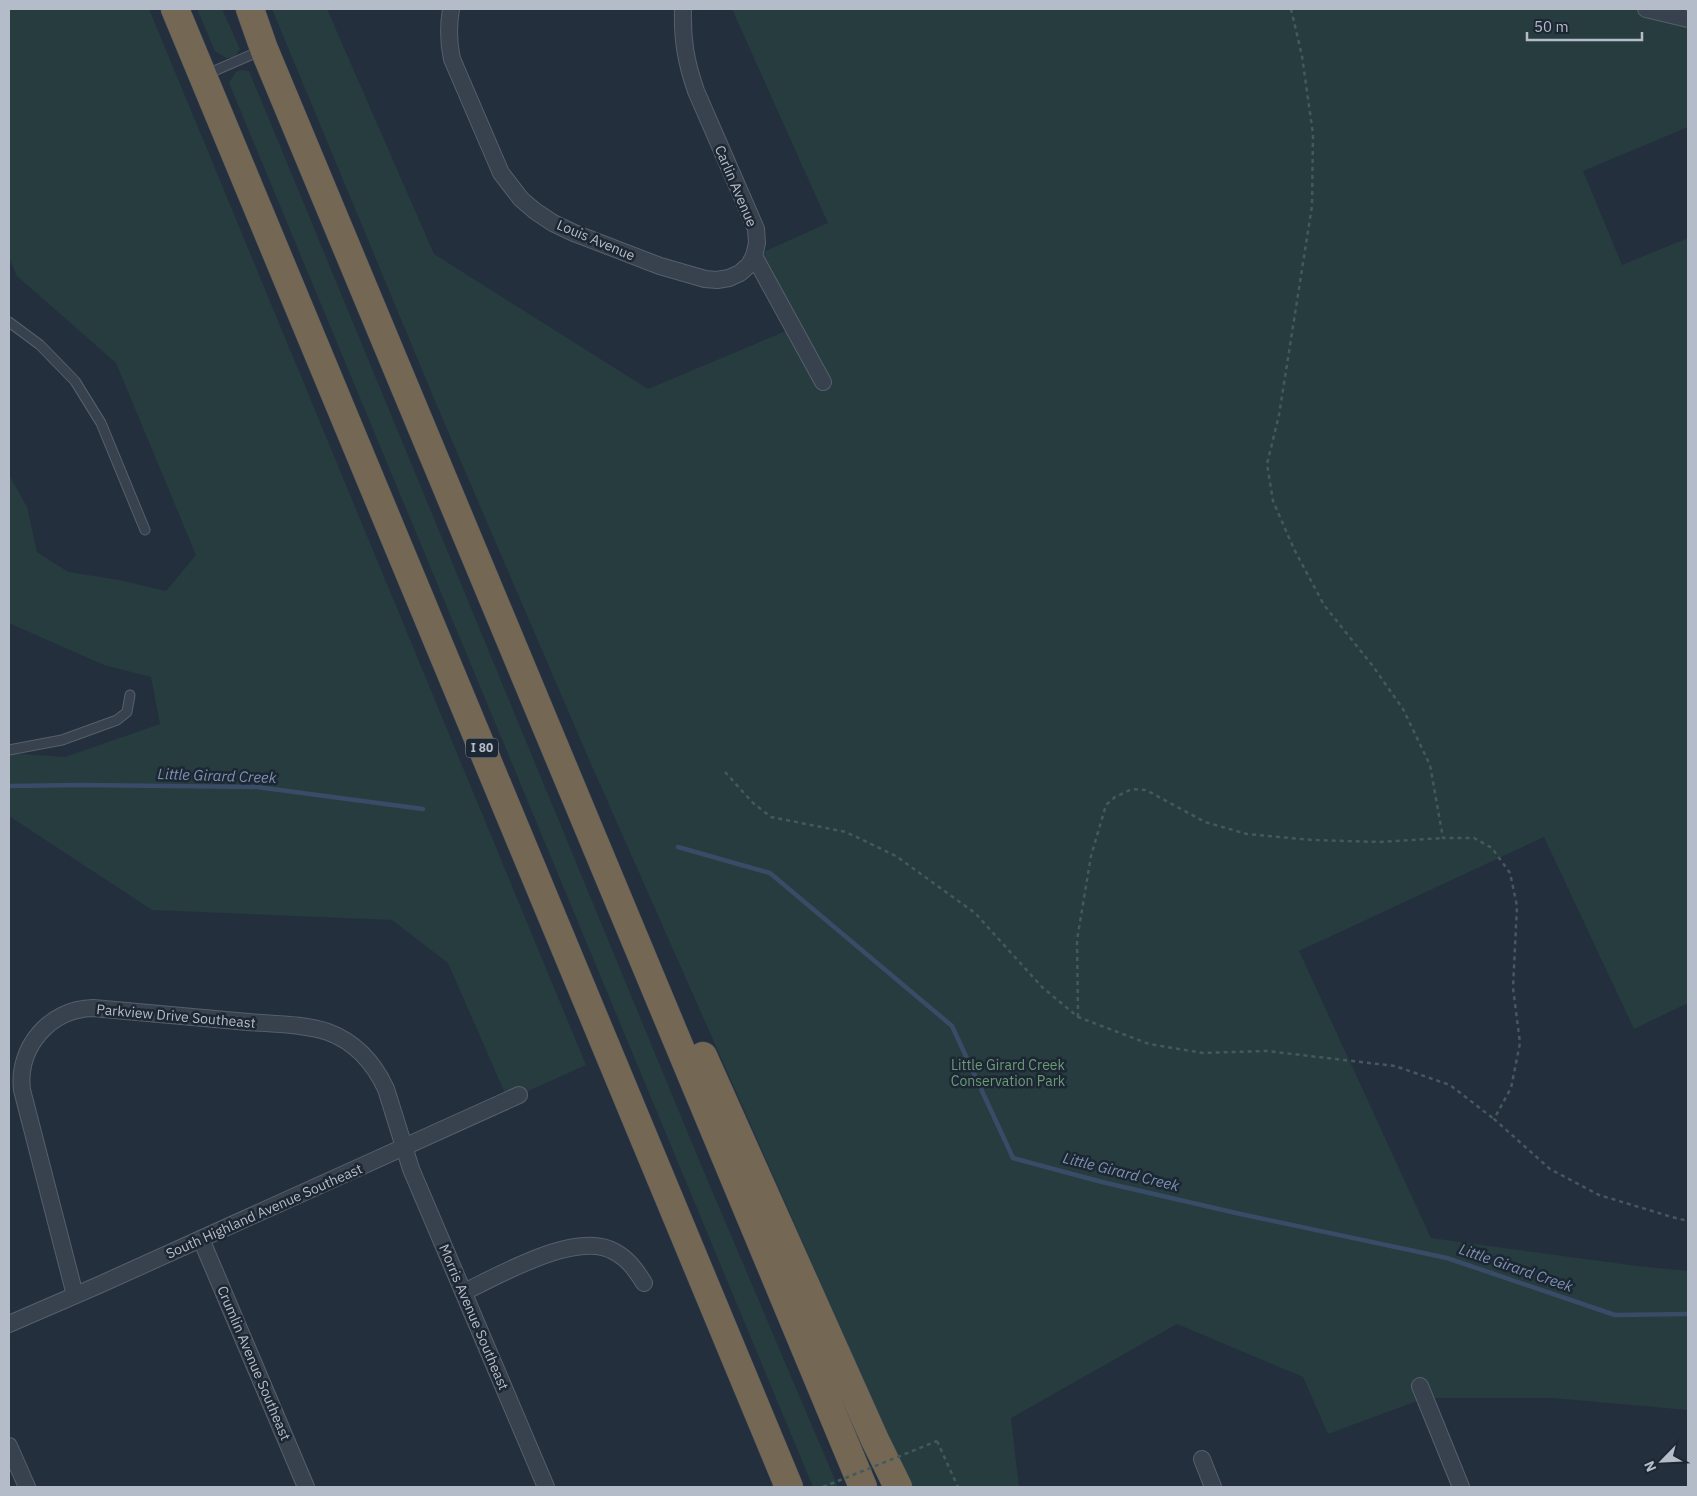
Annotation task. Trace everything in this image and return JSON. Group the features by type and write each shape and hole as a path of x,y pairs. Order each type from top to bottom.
{"highway":[{"name":"I 80","path":"175,9 789,1487"},
{"path":"250,9 264,49 863,1487"},
{"path":"661,1001 705,1059 875,1440 898,1487"},
{"path":"693,1255 710,1340 770,1487"}],"street":[{"name":"Louis Avenue","path":"451,9 448,39 452,59 502,173 521,199 535,211 553,223 574,233 660,266 705,279 717,280 740,274 749,265 754,256"},
{"name":"Carlin Avenue","path":"683,9 682,34 688,69 756,229 757,243 754,256"},
{"path":"1646,9 1688,19"},
{"path":"754,256 823,382"},
{"name":"Parkview Drive Southeast","path":"75,1295 21,1080 27,1052 35,1038 46,1026 69,1012 93,1008 282,1025 328,1032 347,1041 372,1064 386,1089 404,1147"},
{"name":"South Highland Avenue Southeast","path":"9,1324 519,1095"},
{"name":"Morris Avenue Southeast","path":"404,1147 411,1169 546,1487"},
{"name":"Crumlin Avenue Southeast","path":"201,1239 306,1487"},
{"path":"464,1292 548,1253 569,1247 588,1246 615,1251 630,1264 644,1283"},
{"path":"1420,1386 1461,1487"},
{"path":"9,1446 26,1487"},
{"path":"1202,1459 1213,1487"}],"lane":[{"path":"203,76 264,49"},
{"path":"9,322 40,345 75,382 101,423 145,530"},
{"path":"9,750 62,740 117,720 127,712 130,695"}],"path":[{"path":"1291,9 1302,56 1313,134 1312,206 1279,415 1267,464 1273,501 1294,549 1324,605 1372,665 1403,709 1430,765 1443,838"},
{"path":"725,772 753,804 771,817 846,832 896,856 975,913 1042,987 1078,1016 1149,1044 1203,1053 1267,1051 1395,1066 1450,1085 1494,1119 1550,1169 1599,1195 1688,1221"},
{"path":"1078,1016 1077,940 1089,865 1106,804 1115,797 1132,789 1146,790 1205,822 1247,834 1312,840 1380,842 1474,838 1492,848 1510,873 1517,906 1513,988 1520,1043 1512,1088 1494,1119"},
{"path":"823,1487 937,1441 958,1487"}],"green space":[{"path":"9,9 149,9 586,1065 508,1100 448,963 392,920 152,910 9,816 9,753 65,757 160,724 151,677 104,665 9,623 9,475 27,507 37,552 68,572 119,580 166,591 196,555 116,363 17,276 9,258"},
{"path":"197,9 222,9 240,49 234,57 226,58 215,51"},
{"name":"Little Girard Creek Conservation Park","path":"272,9 327,9 434,254 648,389 793,328 754,256 828,223 732,9 1646,9 1688,19 1688,127 1583,171 1622,265 1688,238 1688,1003 1634,1029 1544,837 1299,951 1431,1238 1637,1266 1688,1271 1688,1410 1553,1398 1425,1398 1328,1434 1303,1377 1177,1324 1011,1418 1019,1487 912,1487 584,748 435,401"},
{"path":"241,70 249,71 699,1160 838,1487 813,1487 229,83 236,72"}],"waterway":[{"name":"Little Girard Creek","path":"9,786 257,787 423,809"},
{"name":"Little Girard Creek","path":"678,847 770,873 952,1026 1013,1158 1102,1182 1236,1213 1447,1258 1615,1315 1688,1314"}]}
